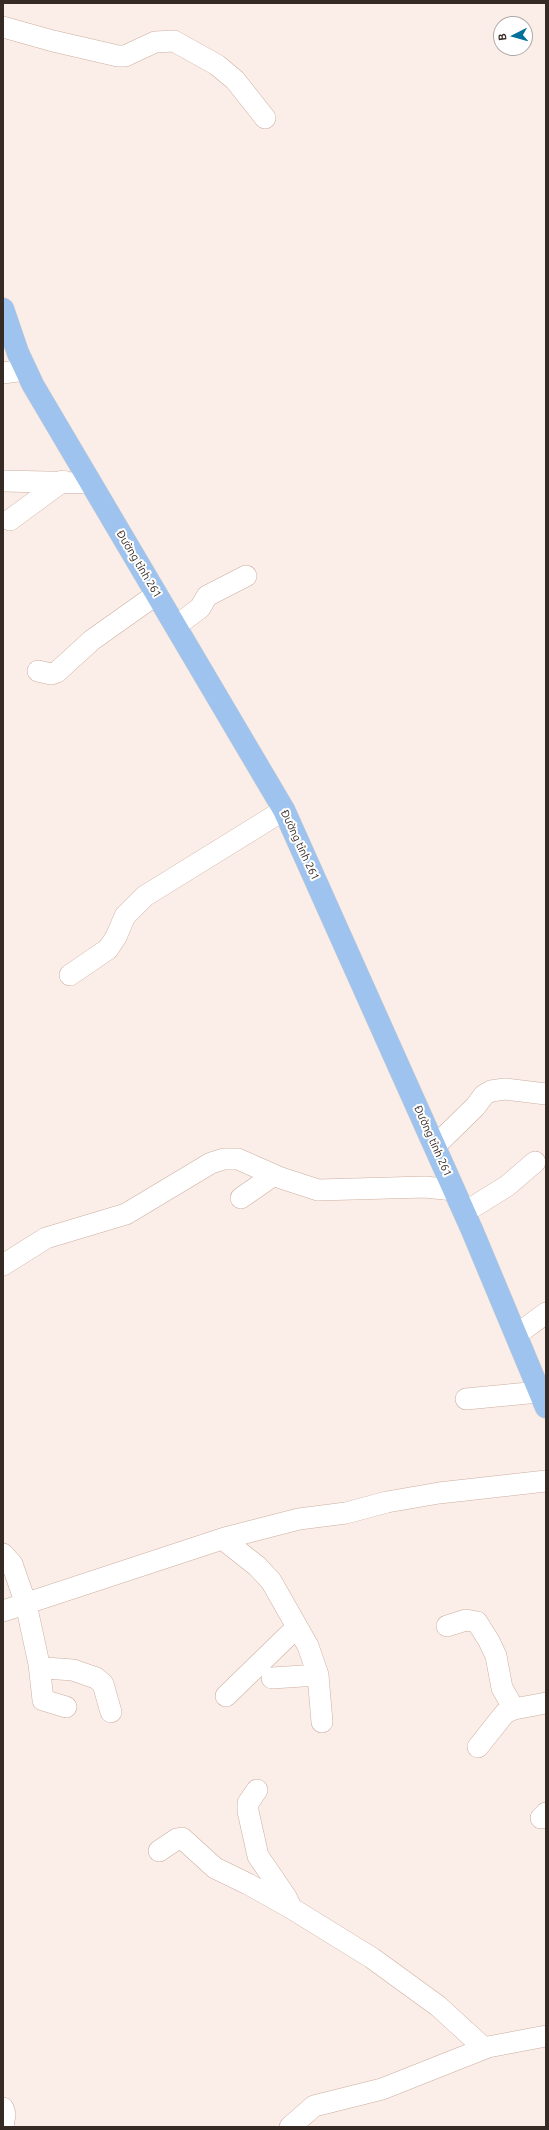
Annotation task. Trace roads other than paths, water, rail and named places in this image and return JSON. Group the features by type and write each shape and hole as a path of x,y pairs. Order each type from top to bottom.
{"main road":[{"name":"Đường tỉnh 261","path":"3,309 25,370 284,810 464,1212 543,1400"}],"street":[{"path":"3,27 52,41 118,56 125,56 155,42 174,41 217,65 235,80 265,118"},
{"path":"3,373 25,370"},
{"path":"3,481 90,482"},
{"path":"10,520 63,481"},
{"path":"176,626 200,608 207,596 246,576"},
{"path":"38,671 51,674 57,672 92,640 157,594"},
{"path":"70,975 108,949 116,937 124,916 145,896 284,810"},
{"path":"435,1146 475,1107 484,1095 491,1090 505,1089 546,1094"},
{"path":"3,1265 46,1238 126,1214 211,1163 224,1159 238,1159 318,1190 425,1187 454,1190"},
{"path":"464,1212 507,1186 535,1162"},
{"path":"241,1198 274,1174"},
{"path":"516,1335 546,1313"},
{"path":"466,1399 543,1400"},
{"path":"3,1611 225,1538 299,1519 346,1512 387,1502 439,1493 546,1481"},
{"path":"225,1538 229,1544 257,1566 271,1582 308,1646 318,1675 322,1722"},
{"path":"3,1554 12,1564 26,1604 39,1664 43,1700 66,1707"},
{"path":"447,1626 466,1620 477,1622 489,1641 496,1656 502,1688 514,1709"},
{"path":"226,1696 297,1627"},
{"path":"39,1664 45,1668 73,1670 96,1678 103,1684 111,1712"},
{"path":"272,1678 318,1675"},
{"path":"478,1747 505,1713 514,1709 546,1703"},
{"path":"257,1790 248,1803 248,1811 258,1856 286,1897 291,1908"},
{"path":"159,1851 177,1839 182,1838 215,1868 248,1884 291,1908 372,1958 438,2006 484,2048"},
{"path":"290,2127 314,2106 382,2089 484,2048 546,2036"},
{"path":"3,2108 5,2114 3,2127"}]}
